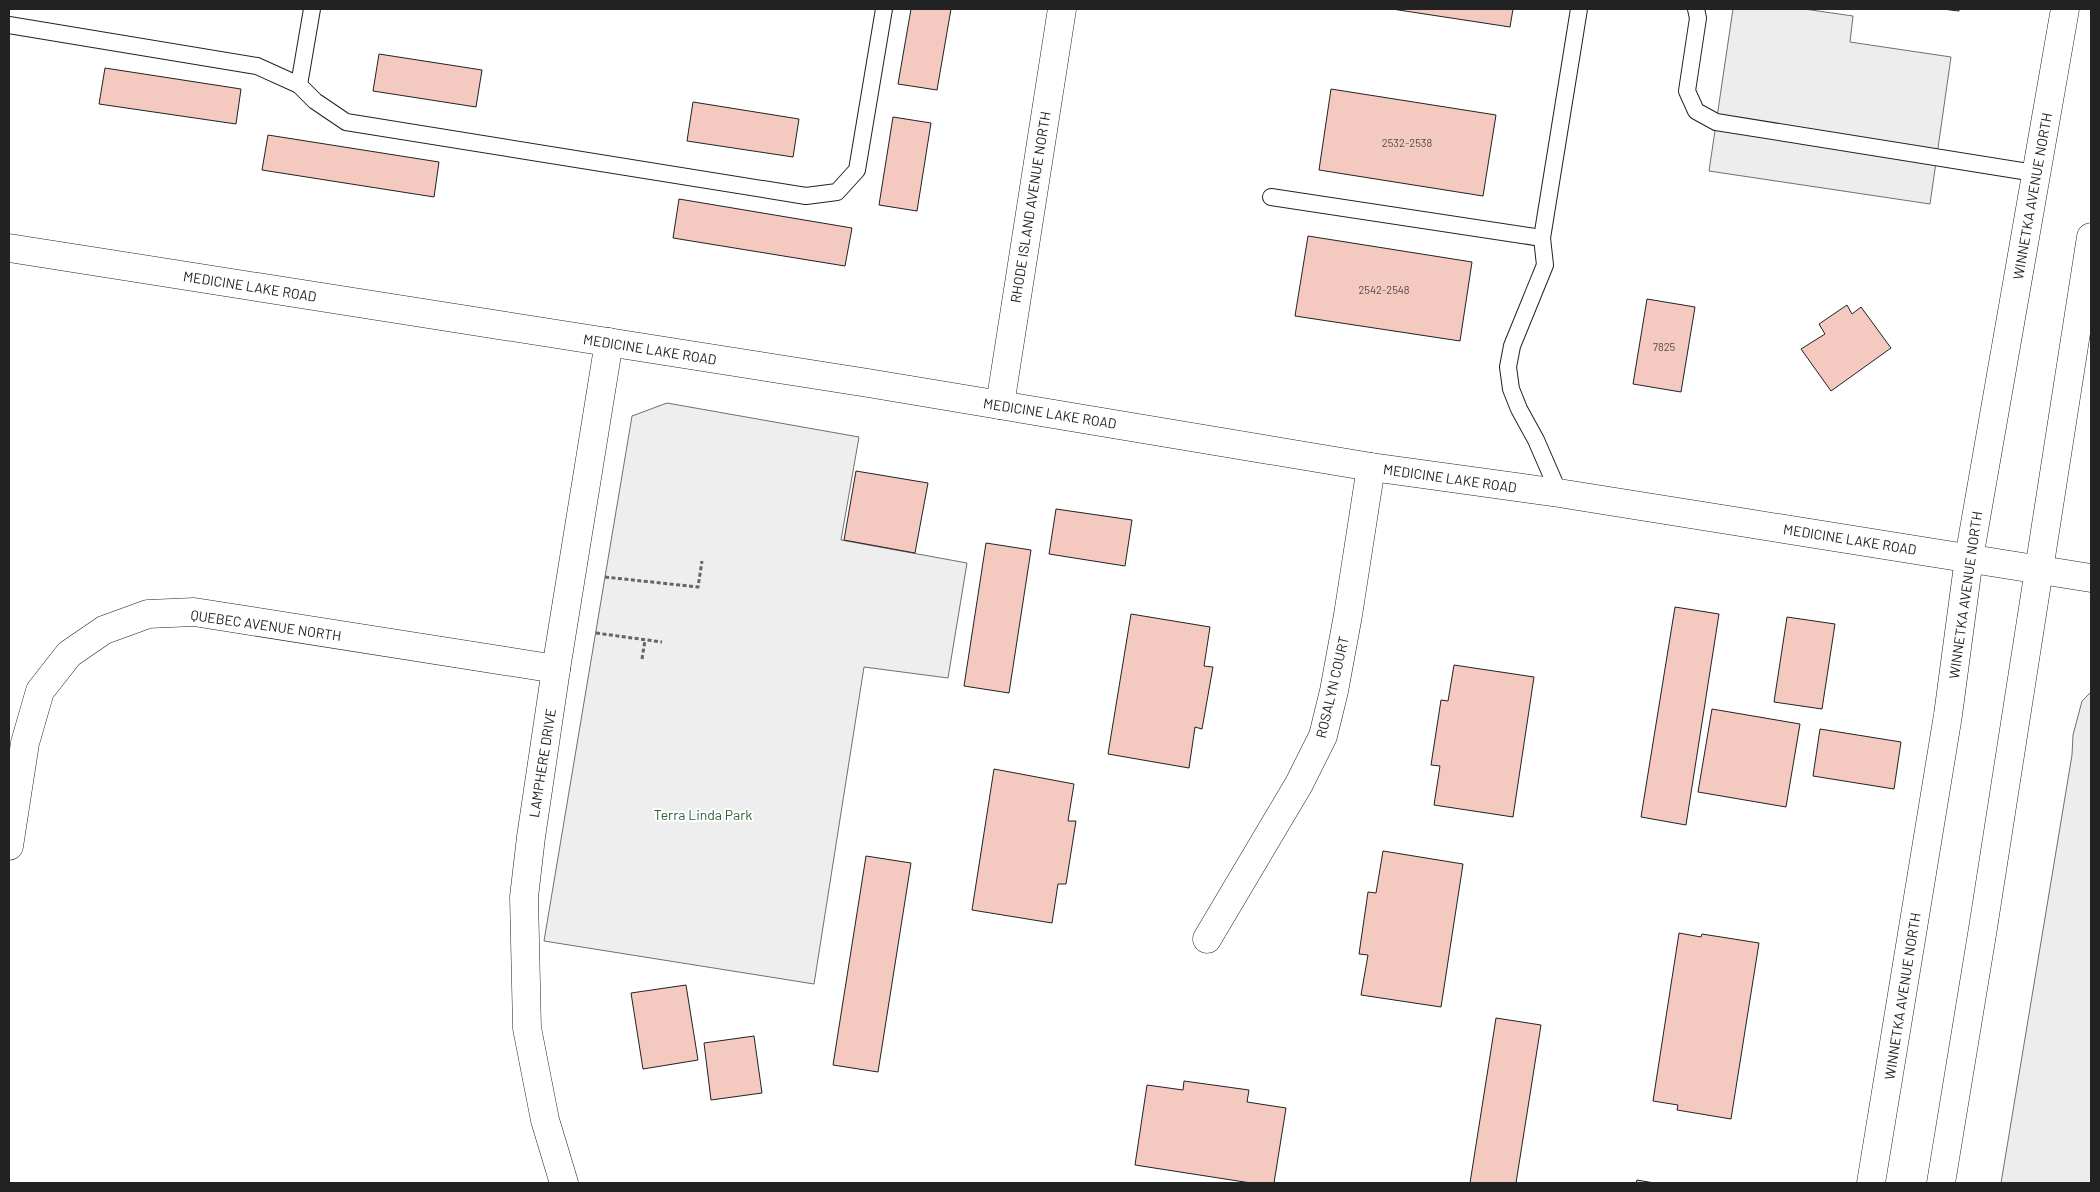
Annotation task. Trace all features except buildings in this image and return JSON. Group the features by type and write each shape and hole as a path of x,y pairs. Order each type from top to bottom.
{"street":[{"name":"RHODE ISLAND AVENUE NORTH","path":"1000,405 1062,9"},
{"name":"WINNETKA AVENUE NORTH","path":"1871,1183 1948,715 1969,558 2065,9"},
{"path":"1941,1183 2040,570 2091,237"},
{"name":"MEDICINE LAKE ROAD","path":"9,248 609,342 1371,467 1560,493 2091,578"},
{"name":"LAMPHERE DRIVE","path":"564,1183 545,1120 527,1028 524,897 556,669 609,342"},
{"name":"ROSALYN COURT","path":"1207,939 1299,784 1324,736 1348,615 1371,467"},
{"name":"QUEBEC AVENUE NORTH","path":"9,846 25,743 40,691 69,654 104,630 148,614 194,612 556,669"}],"lane":[{"path":"299,85 312,9"},
{"path":"9,25 257,66 299,85 315,102 346,122 806,196 837,192 857,170 884,9"},
{"path":"1560,493 1536,440 1519,409 1511,389 1508,367 1512,346 1545,265 1542,238 1579,9"},
{"path":"1696,9 1698,18 1687,91 1696,111 1716,122 2035,173"},
{"path":"1271,197 1542,238"}],"path":[{"path":"602,586 603,577 698,587 702,562"},
{"path":"596,624 594,633 662,642"},
{"path":"642,659 645,640"}],"green space":[{"name":"Terra Linda Park","path":"667,403 859,437 841,540 967,563 948,678 864,667 814,984 544,941 632,416"}],"shaded area":[{"path":"1733,9 1804,9 1853,16 1850,42 1951,57 1930,204 1709,171"},
{"path":"2091,692 2091,1183 2001,1183 2072,755 2073,735 2082,701"}]}
